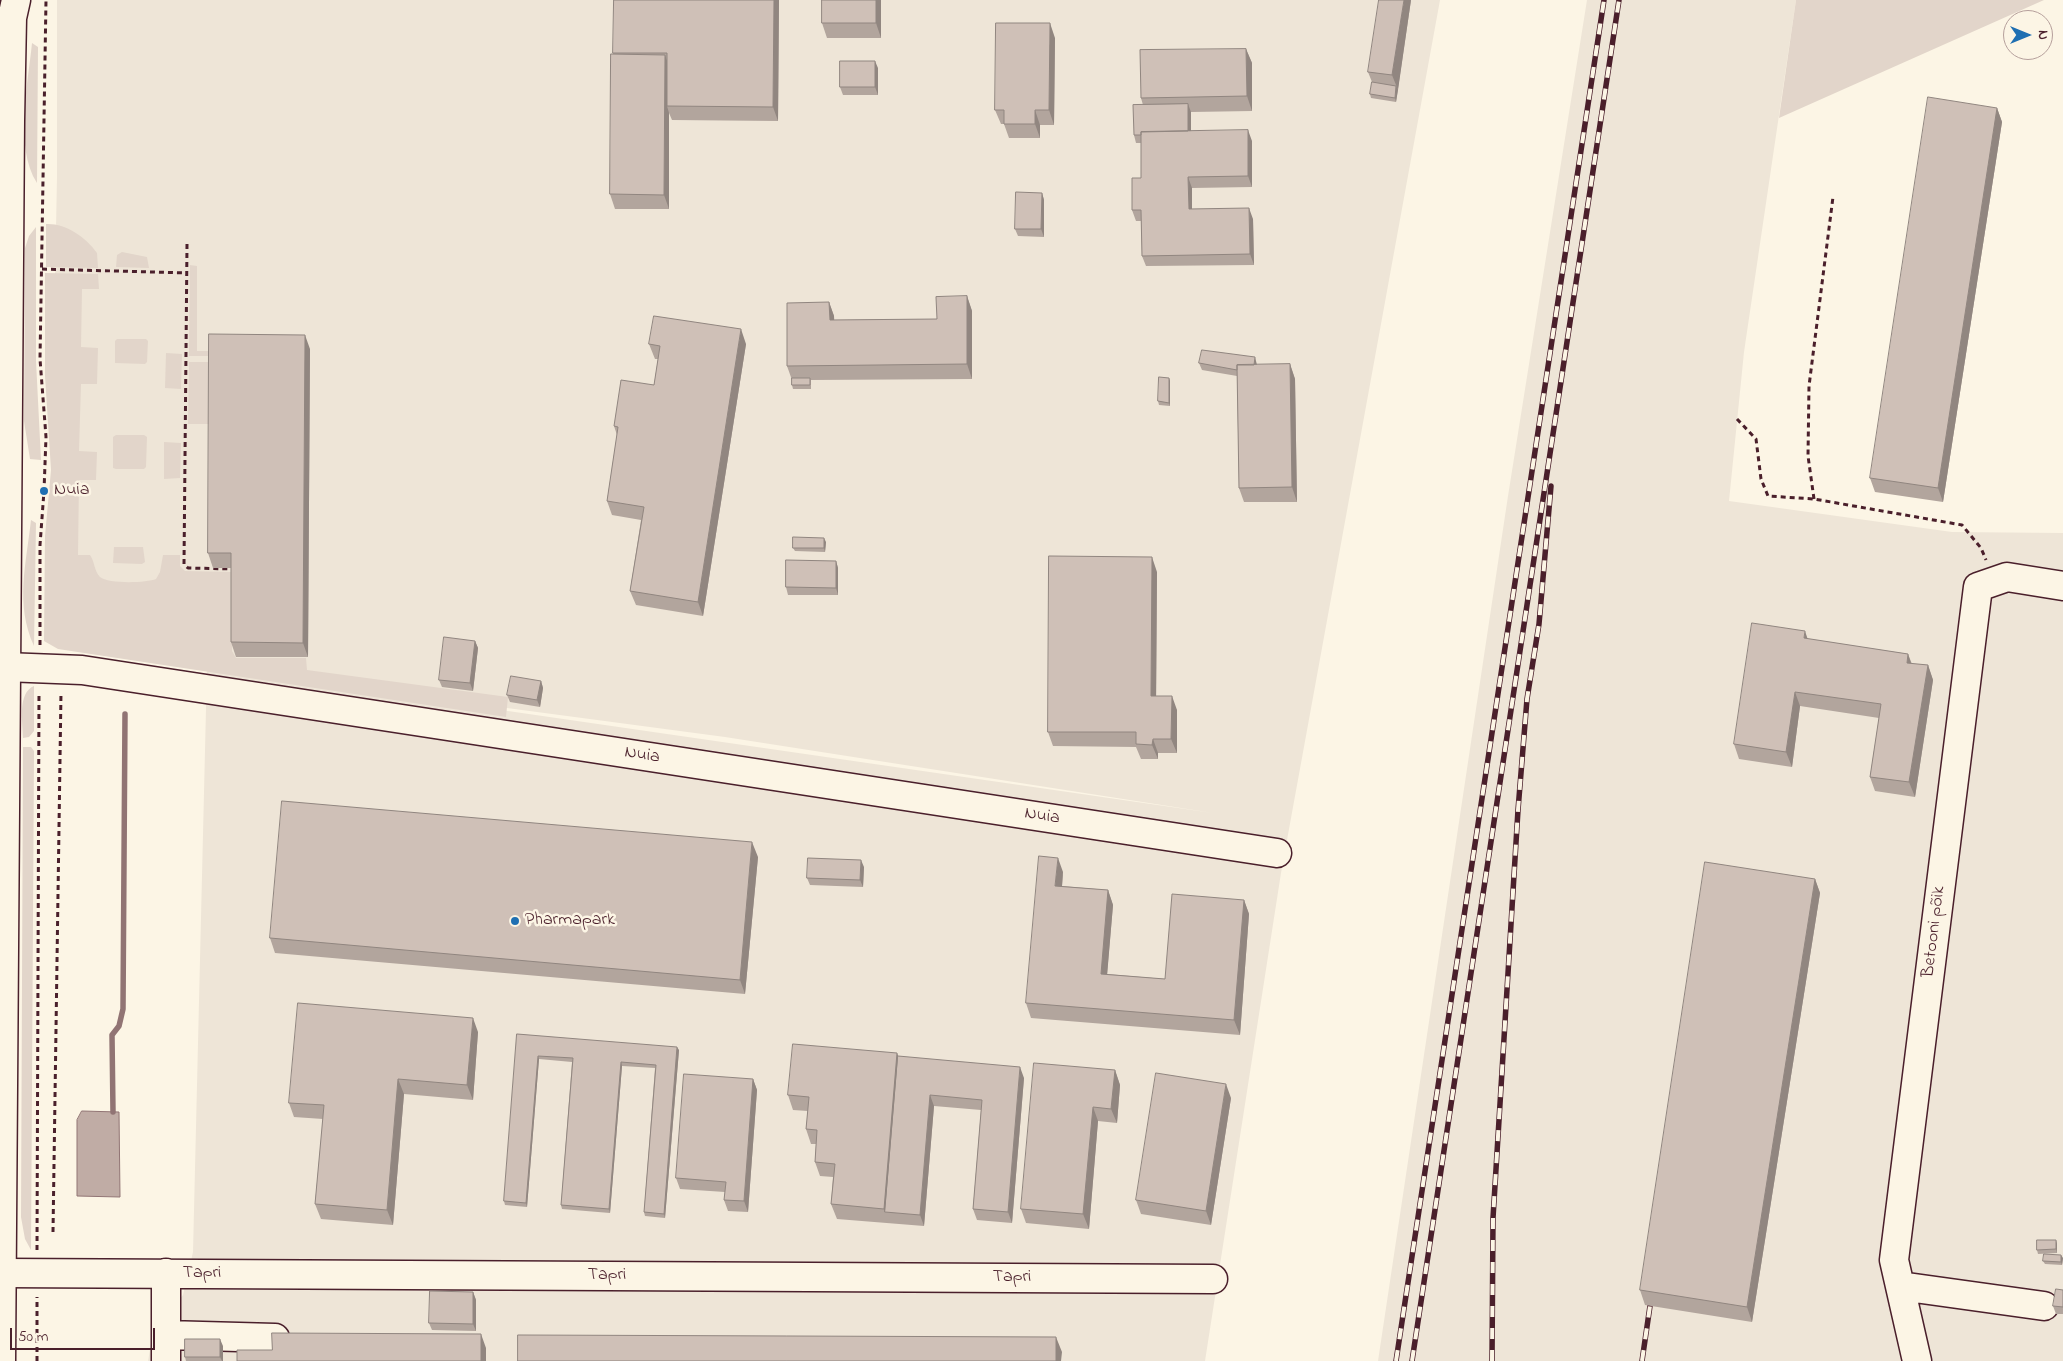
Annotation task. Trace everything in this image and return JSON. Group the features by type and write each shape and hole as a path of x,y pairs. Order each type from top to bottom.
{"street":[{"path":"1,1361 5,667 12,6"},
{"path":"1994,582 2007,577 2063,586"},
{"name":"Betooni põik","path":"1917,1361 1894,1260 1978,587 1994,582"},
{"name":"Nuia","path":"5,667 82,670 1277,853"},
{"name":"Tapri","path":"2,1273 1213,1279"},
{"path":"166,1273 166,1348 275,1338"},
{"path":"1900,1286 2044,1306"}],"path":[{"path":"1814,499 1808,456 1809,386 1833,197"},
{"path":"187,244 184,564 188,568 234,569 234,579"},
{"path":"42,269 187,272"},
{"path":"1737,419 1756,439 1761,479 1768,496 1814,499 1962,525 1982,548 1994,582"},
{"path":"53,1232 62,668"}],"shaded area":[{"path":"57,0 1440,0 1281,873 1205,1361 148,1361 153,1333 183,1295 193,1252 207,667 48,637 57,177","holes":["349,687 725,737 1213,813"]},
{"path":"1587,0 1796,0 1744,352 1729,501 1952,532 2063,533 2063,1361 1378,1361 1508,496"},
{"path":"1796,0 2044,0 2022,10 2003,10 2003,18 1779,118"},
{"path":"32,43 38,47 37,183 30,168 24,134 24,115"},
{"path":"46,224 53,224 68,229 87,242 97,253 98,268 46,267"},
{"path":"36,227 36,361 41,460 30,459 24,421 25,248 29,236"},
{"path":"122,252 147,257 149,268 116,267 117,255"},
{"path":"190,265 197,266 197,351 212,351 213,356 189,356"},
{"path":"45,273 98,274 99,289 82,289 81,347 98,348 97,384 81,384 79,451 97,452 96,480 79,480 78,555 90,555 100,577 111,581 127,582 156,579 160,572 163,555 180,555 180,566 185,571 232,572 232,651 236,658 306,658 307,670 508,697 506,717 58,649 44,641 45,536 51,470 45,376"},
{"path":"117,339 146,339 148,341 147,362 145,364 115,363 115,341"},
{"path":"166,353 182,354 181,389 165,388"},
{"path":"189,362 210,362 210,424 188,424"},
{"path":"116,435 144,435 147,437 146,467 144,469 113,468 113,437"},
{"path":"164,442 181,443 180,478 164,479"},
{"path":"31,520 36,523 34,646 28,630 23,600"},
{"path":"114,547 143,547 145,562 142,564 113,563"},
{"path":"34,686 34,731 29,737 23,738 23,702 25,695"},
{"path":"23,747 31,747 34,751 31,1250 25,1239 21,1217"},
{"path":"82,1111 119,1112 120,1197 77,1196 77,1120"}],"building":[{"path":"614,0 774,0 773,107 667,106 667,53 613,53"},
{"path":"822,0 876,0 876,23 822,23"},
{"path":"1379,0 1404,0 1392,75 1368,72"},
{"path":"996,23 1050,23 1049,110 1035,110 1035,124 1004,124 1004,110 995,110"},
{"path":"1246,49 1247,96 1141,98 1140,50"},
{"path":"611,54 665,55 664,195 610,194"},
{"path":"840,61 875,61 875,87 840,87"},
{"path":"1372,82 1396,86 1395,98 1370,94"},
{"path":"1928,97 1997,108 1938,488 1870,478"},
{"path":"1188,104 1188,131 1141,132 1141,135 1134,135 1133,105"},
{"path":"1248,130 1248,176 1188,177 1189,209 1249,208 1250,254 1142,256 1141,210 1132,210 1132,178 1141,178 1141,132"},
{"path":"1016,192 1042,193 1041,229 1015,229"},
{"path":"967,296 967,364 787,366 787,303 829,302 830,320 937,319 936,297"},
{"path":"654,316 741,329 698,602 630,591 644,507 607,501 618,427 614,426 621,380 654,385 660,346 649,344"},
{"path":"209,334 305,335 303,643 231,642 231,553 208,553"},
{"path":"1202,350 1255,357 1254,365 1237,365 1237,370 1199,363"},
{"path":"1290,364 1292,487 1239,488 1237,365"},
{"path":"1159,377 1169,378 1169,403 1158,401"},
{"path":"792,378 810,378 810,385 792,385"},
{"path":"793,537 824,538 824,548 793,548"},
{"path":"1049,556 1152,557 1151,696 1172,696 1171,739 1153,739 1152,745 1136,744 1136,732 1048,732"},
{"path":"786,560 836,561 836,588 786,587"},
{"path":"1752,623 1805,631 1804,638 1908,654 1907,663 1928,665 1909,782 1870,777 1881,704 1795,692 1786,752 1734,744"},
{"path":"444,637 475,641 470,683 439,680"},
{"path":"511,676 541,681 537,700 507,695"},
{"name":"Pharmapark","path":"282,801 752,842 740,980 270,938"},
{"path":"1039,856 1058,858 1055,886 1108,890 1101,974 1165,979 1172,894 1244,900 1234,1020 1026,1003"},
{"path":"808,858 861,860 860,880 807,878"},
{"path":"1705,862 1815,879 1747,1307 1640,1290"},
{"path":"298,1003 473,1018 467,1085 398,1079 387,1210 315,1204 324,1105 289,1103"},
{"path":"517,1034 677,1047 664,1214 644,1212 656,1065 621,1062 609,1209 561,1205 573,1058 538,1056 526,1203 504,1201"},
{"path":"793,1044 897,1053 884,1209 831,1204 835,1164 815,1162 817,1130 806,1129 809,1097 788,1095"},
{"path":"898,1056 1020,1067 1008,1212 973,1209 982,1100 930,1095 920,1215 885,1212"},
{"path":"1034,1063 1115,1070 1111,1109 1093,1107 1083,1214 1021,1209"},
{"path":"1156,1073 1226,1084 1206,1211 1136,1200"},
{"path":"684,1074 753,1079 744,1201 724,1200 726,1182 676,1178"},
{"path":"2037,1240 2056,1240 2056,1249 2037,1250"},
{"path":"2044,1254 2061,1255 2061,1262 2043,1261"},
{"path":"2056,1289 2063,1290 2063,1307 2053,1306"},
{"path":"430,1291 473,1292 473,1324 429,1323"},
{"path":"272,1333 481,1334 481,1361 237,1361 237,1350 272,1350"},
{"path":"518,1335 1056,1337 1056,1361 518,1361"},
{"path":"185,1339 220,1339 220,1357 185,1357"}],"waterway":[{"path":"113,1112 112,1035 119,1026 123,1009 125,714"}],"railway":[{"path":"1396,1361 1604,0"},
{"path":"1412,1361 1619,0"},
{"path":"1492,1361 1493,1218 1518,810 1527,699 1539,624 1551,486"},
{"path":"1642,1361 1650,1306"}],"place":[{"name":"Nuia","path":"44,491"},
{"name":"Pharmapark","path":"515,921"}]}
